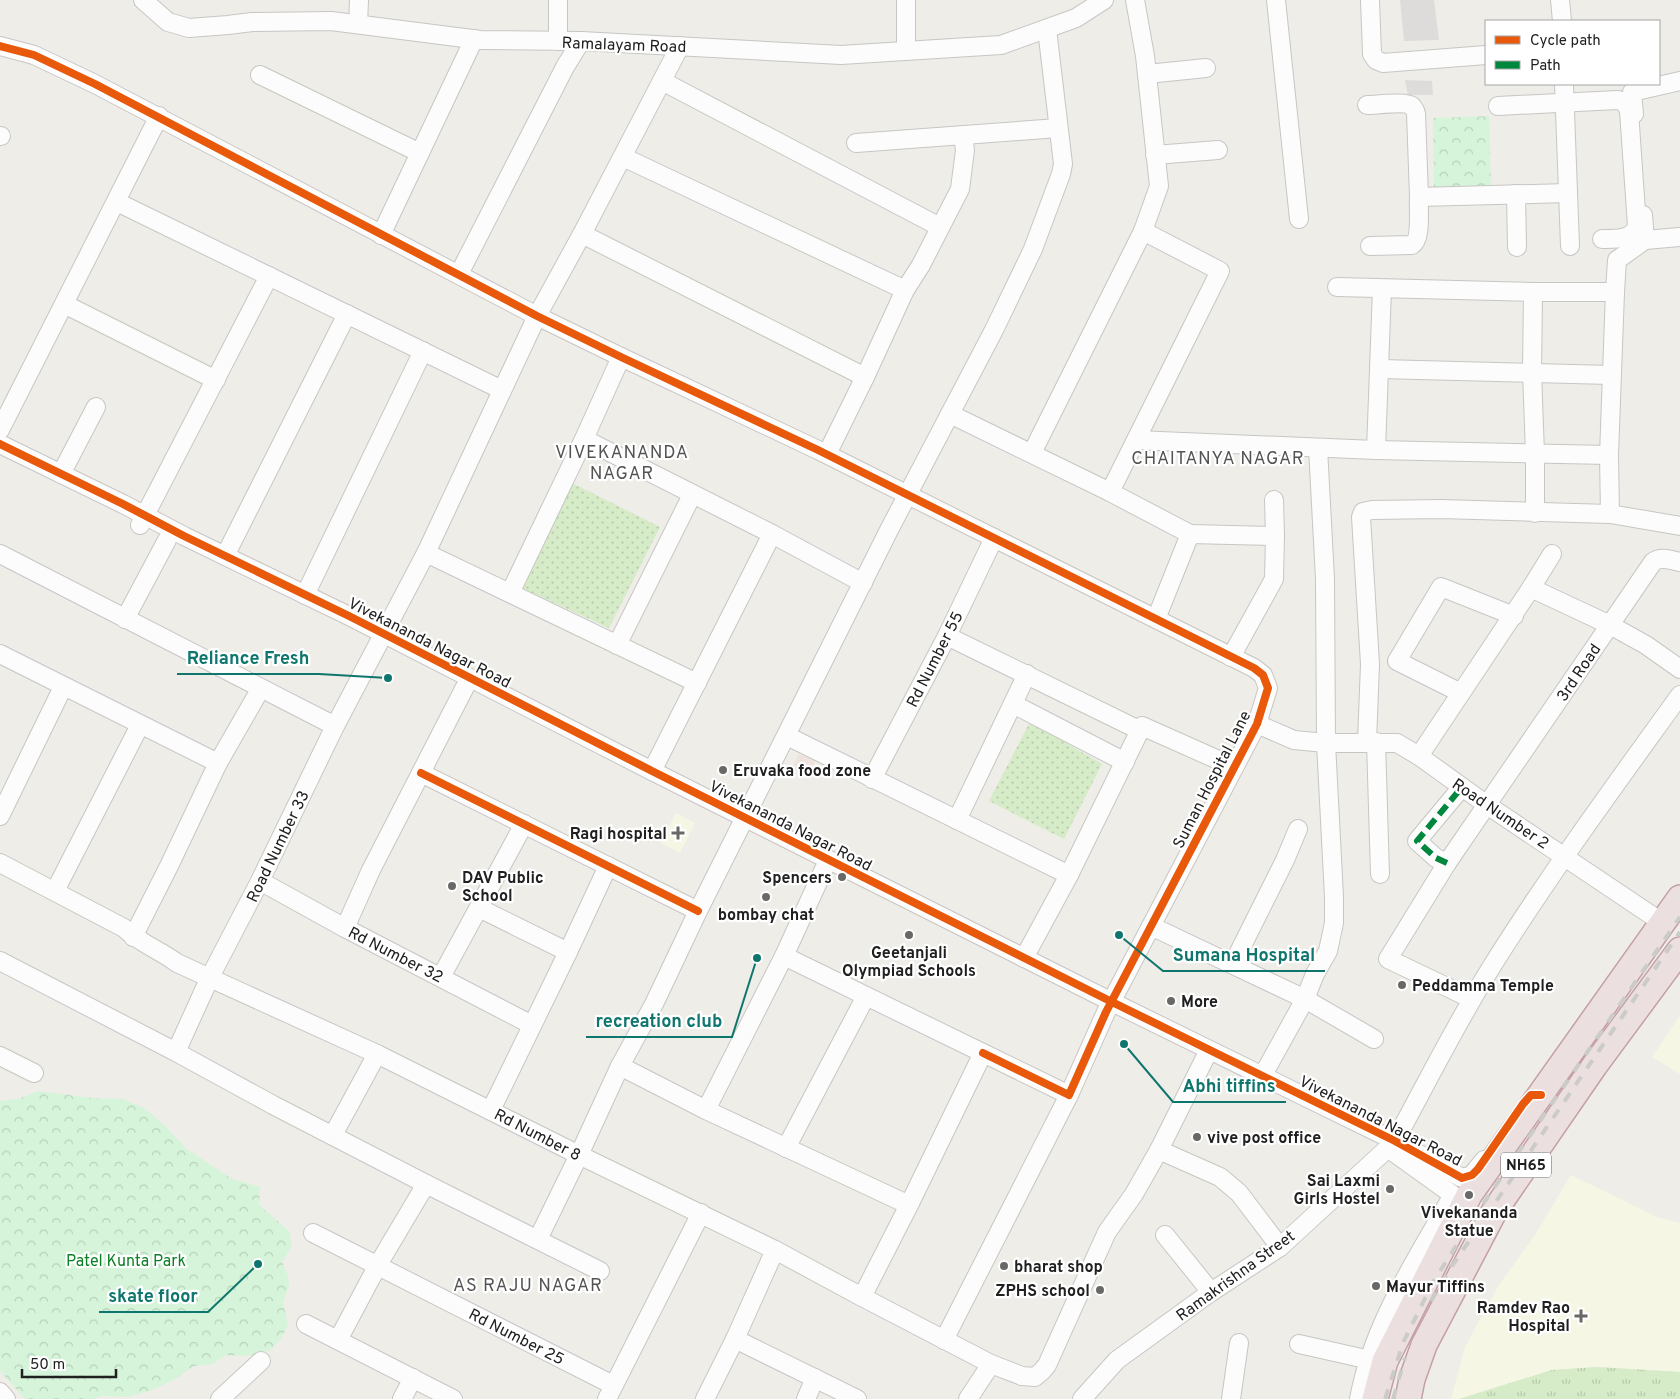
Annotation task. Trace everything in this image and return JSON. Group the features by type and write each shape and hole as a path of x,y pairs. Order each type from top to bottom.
{"highway":[{"name":"NH65","path":"1375,1399 1391,1328 1456,1205 1469,1195 1680,898"},
{"name":"NH65","path":"1408,1399 1412,1379 1424,1345 1495,1210 1596,1065 1680,950"}],"street":[{"name":"Ramalayam Road","path":"143,0 168,22 189,28 206,28 252,22 331,21 474,39 581,41 841,55 1001,45 1076,18 1104,0"},
{"path":"358,24 359,0"},
{"path":"558,0 558,41"},
{"path":"906,0 906,51"},
{"path":"1032,453 1143,231 1158,186 1146,74 1135,0"},
{"path":"1276,0 1299,219"},
{"path":"1370,0 1372,54 1376,60 1383,63 1485,55"},
{"path":"1560,0 1562,20"},
{"path":"538,1239 580,1155 620,1066 654,1004 742,823 1033,250 1063,164 1047,29"},
{"path":"381,235 474,39"},
{"path":"459,274 565,67 581,41"},
{"name":"Suman Hospital Lane","path":"0,46 34,55 160,116 381,235 537,316 827,454 1254,668 1263,675 1268,688 1256,724 1109,1007 1069,1095 944,1340"},
{"name":"Road Number 33","path":"176,1052 210,977 260,881 335,726 426,553 537,316 680,46"},
{"path":"1146,74 1206,68"},
{"path":"260,75 420,153"},
{"path":"662,81 940,228"},
{"path":"1645,240 1632,92 1680,82"},
{"path":"1564,85 1570,246"},
{"path":"1498,106 1623,101 1629,110 1637,226 1634,232 1628,236 1602,239"},
{"path":"1367,105 1406,104 1412,106 1415,110 1419,197 1418,234 1415,243 1412,245 1370,246"},
{"path":"0,430 160,116"},
{"path":"856,142 1058,128"},
{"path":"827,454 905,290 921,265 960,189 964,150 963,135"},
{"path":"1155,155 1218,150"},
{"path":"622,157 905,290"},
{"path":"1419,197 1568,193"},
{"path":"1516,194 1517,247"},
{"path":"117,202 502,390"},
{"path":"1110,492 1220,271 1143,231"},
{"path":"582,234 865,377"},
{"path":"1610,514 1611,375 1617,260 1645,240 1680,237"},
{"path":"142,521 269,276"},
{"path":"1337,287 1615,292"},
{"path":"1376,450 1382,289"},
{"path":"1533,292 1532,372 1535,512"},
{"path":"64,304 216,380"},
{"path":"225,556 347,314"},
{"path":"305,595 423,351"},
{"path":"510,593 621,357"},
{"path":"1380,369 1611,375"},
{"path":"61,474 96,407"},
{"path":"950,414 1032,453 1190,534 1275,536"},
{"path":"584,439 772,534 863,583"},
{"path":"1136,440 1376,450 1609,455"},
{"name":"Vivekananda Nagar Road","path":"0,444 123,504 167,540 382,638 652,771 824,869 1020,966 1264,1075 1391,1144 1462,1178 1472,1175 1478,1169 1530,1096 1541,1095"},
{"path":"1264,1075 1305,999 1315,974 1328,951 1334,923 1326,743 1324,579 1318,448"},
{"name":"Vivekananda Nagar Road","path":"0,452 121,514 225,556 305,595 382,638 465,688 1024,958 1109,1007 1205,1058 1350,1131 1391,1144 1456,1205"},
{"path":"617,645 692,495"},
{"path":"1231,657 1274,579 1274,500"},
{"path":"1380,874 1371,742 1370,672 1361,514 1372,510 1441,509 1610,514 1680,526"},
{"path":"652,771 772,534"},
{"path":"1156,619 1190,534"},
{"name":"Rd Number 55","path":"872,779 947,636 994,538"},
{"path":"125,618 167,540"},
{"path":"426,553 697,683"},
{"path":"0,554 335,726"},
{"path":"1419,756 1514,616 1552,554"},
{"name":"3rd Road","path":"1472,998 1388,959 1447,863 1653,562 1664,558 1680,562"},
{"path":"1461,693 1397,661 1442,587 1514,616"},
{"path":"1531,588 1610,625 1646,645 1680,670"},
{"path":"947,636 1140,730"},
{"path":"0,654 218,763"},
{"path":"958,820 1027,674"},
{"path":"0,816 63,687"},
{"path":"134,937 170,866 218,763 261,688"},
{"path":"345,928 371,870 465,688"},
{"name":"Ramakrishna Street","path":"1082,1399 1117,1360 1211,1292 1280,1247 1391,1144 1492,965 1565,856 1680,695"},
{"path":"1013,704 1125,762"},
{"name":"Road Number 2","path":"1256,724 1294,740 1326,743 1397,743 1419,756 1487,805 1663,923"},
{"path":"55,891 140,725"},
{"path":"1024,958 1069,875 1142,726 1234,767"},
{"path":"787,736 1069,875"},
{"path":"421,773 698,911"},
{"path":"1447,863 1436,858 1416,841 1462,787"},
{"path":"441,977 524,824"},
{"path":"1233,964 1285,860 1298,829"},
{"name":"Rd Number 8","path":"0,863 124,928 134,937 167,955 177,963 377,1054 775,1250 991,1364 1022,1376 1034,1377 1047,1364 1107,1232 1134,1194 1159,1150 1205,1058"},
{"path":"491,1110 608,866"},
{"path":"706,1110 784,956 824,869"},
{"name":"Rd Number 32","path":"260,881 345,928 532,1025"},
{"path":"479,908 568,952"},
{"path":"1151,926 1305,999 1374,1039"},
{"path":"784,956 1069,1095"},
{"path":"0,961 426,1184 600,1271"},
{"path":"786,1148 866,996"},
{"path":"862,1297 983,1053"},
{"path":"333,1134 377,1054"},
{"path":"0,1056 34,1073"},
{"path":"620,1066 706,1110 909,1205"},
{"path":"1159,1150 1220,1178 1239,1193 1280,1247"},
{"path":"338,1340 378,1266 426,1184"},
{"path":"610,1392 701,1213"},
{"name":"Rd Number 25","path":"314,1233 610,1392"},
{"path":"1166,1235 1211,1292"},
{"path":"705,1399 735,1339 775,1250"},
{"path":"306,1324 453,1399"},
{"path":"1359,1399 1370,1360 1391,1328"},
{"path":"735,1339 857,1399"},
{"path":"1231,1399 1239,1343"},
{"path":"1299,1344 1370,1360"},
{"path":"220,1399 261,1361"},
{"path":"968,1399 991,1364"},
{"path":"402,1399 413,1378"},
{"path":"806,1399 816,1378"},
{"path":"0,1392 6,1399"}],"shaded area":[{"path":"1400,0 1434,0 1439,40 1404,41"},
{"path":"1405,80 1432,81 1433,95 1408,95"},
{"path":"799,754 815,760 809,776 792,768"},
{"name":"Ragi hospital","path":"676,813 695,823 680,853 661,843"},
{"path":"1680,1015 1680,1074 1652,1057"},
{"name":"Ramdev Rao Hospital","path":"1571,1175 1657,1217 1680,1223 1680,1372 1597,1367 1552,1370 1459,1399 1451,1399 1465,1347 1498,1286 1533,1238"}],"green space":[{"path":"1489,116 1491,189 1434,190 1433,118"},
{"path":"572,483 660,527 609,628 517,586"},
{"path":"1030,722 1102,764 1064,839 989,801"},
{"name":"Patel Kunta Park","path":"38,1091 92,1098 123,1099 144,1108 187,1149 232,1179 260,1187 259,1205 289,1231 292,1246 282,1262 288,1276 289,1286 283,1302 288,1326 282,1337 270,1350 247,1356 225,1355 213,1364 194,1366 175,1379 152,1390 127,1397 101,1396 94,1399 25,1399 0,1371 0,1101 18,1099"},
{"path":"1597,1367 1680,1372 1680,1399 1459,1399 1552,1370"}],"railway":[{"path":"1385,1399 1403,1343 1433,1282 1483,1204 1680,917"},
{"path":"1431,1301 1450,1269 1680,932"},
{"path":"1393,1399 1405,1358"}],"marked path":[{"path":"1447,863 1436,858 1417,841 1462,787"}],"cycle path":[{"path":"0,46 34,55 95,84 537,316 818,450 1254,668 1263,675 1268,688 1257,724 1106,1012 1069,1095 983,1053"},
{"path":"0,444 349,616 652,771 1112,1002 1395,1141 1462,1178 1472,1175 1478,1169 1531,1095 1541,1095"},
{"path":"421,773 698,911"}],"place":[{"name":"Reliance Fresh","path":"388,678"},
{"name":"Eruvaka food zone","path":"723,770"},
{"name":"Ragi hospital","path":"678,833"},
{"name":"Spencers","path":"842,877"},
{"name":"DAV Public School","path":"452,886"},
{"name":"bombay chat","path":"766,897"},
{"name":"Geetanjali Olympiad Schools","path":"909,935"},
{"name":"Sumana Hospital","path":"1119,935"},
{"name":"recreation club","path":"757,958"},
{"name":"Peddamma Temple","path":"1402,985"},
{"name":"More","path":"1171,1001"},
{"name":"Abhi tiffins","path":"1124,1044"},
{"name":"vive post office","path":"1197,1137"},
{"name":"Sai Laxmi Girls Hostel","path":"1390,1189"},
{"name":"Vivekananda Statue","path":"1469,1195"},
{"name":"skate floor","path":"258,1264"},
{"name":"bharat shop","path":"1004,1266"},
{"name":"Mayur Tiffins","path":"1376,1286"},
{"name":"ZPHS school","path":"1100,1290"},
{"name":"Ramdev Rao Hospital","path":"1581,1316"}],"district":[{"name":"CHAITANYA NAGAR","path":"1218,458"},
{"name":"VIVEKANANDA NAGAR","path":"622,462"},
{"name":"AS RAJU NAGAR","path":"528,1285"}]}
